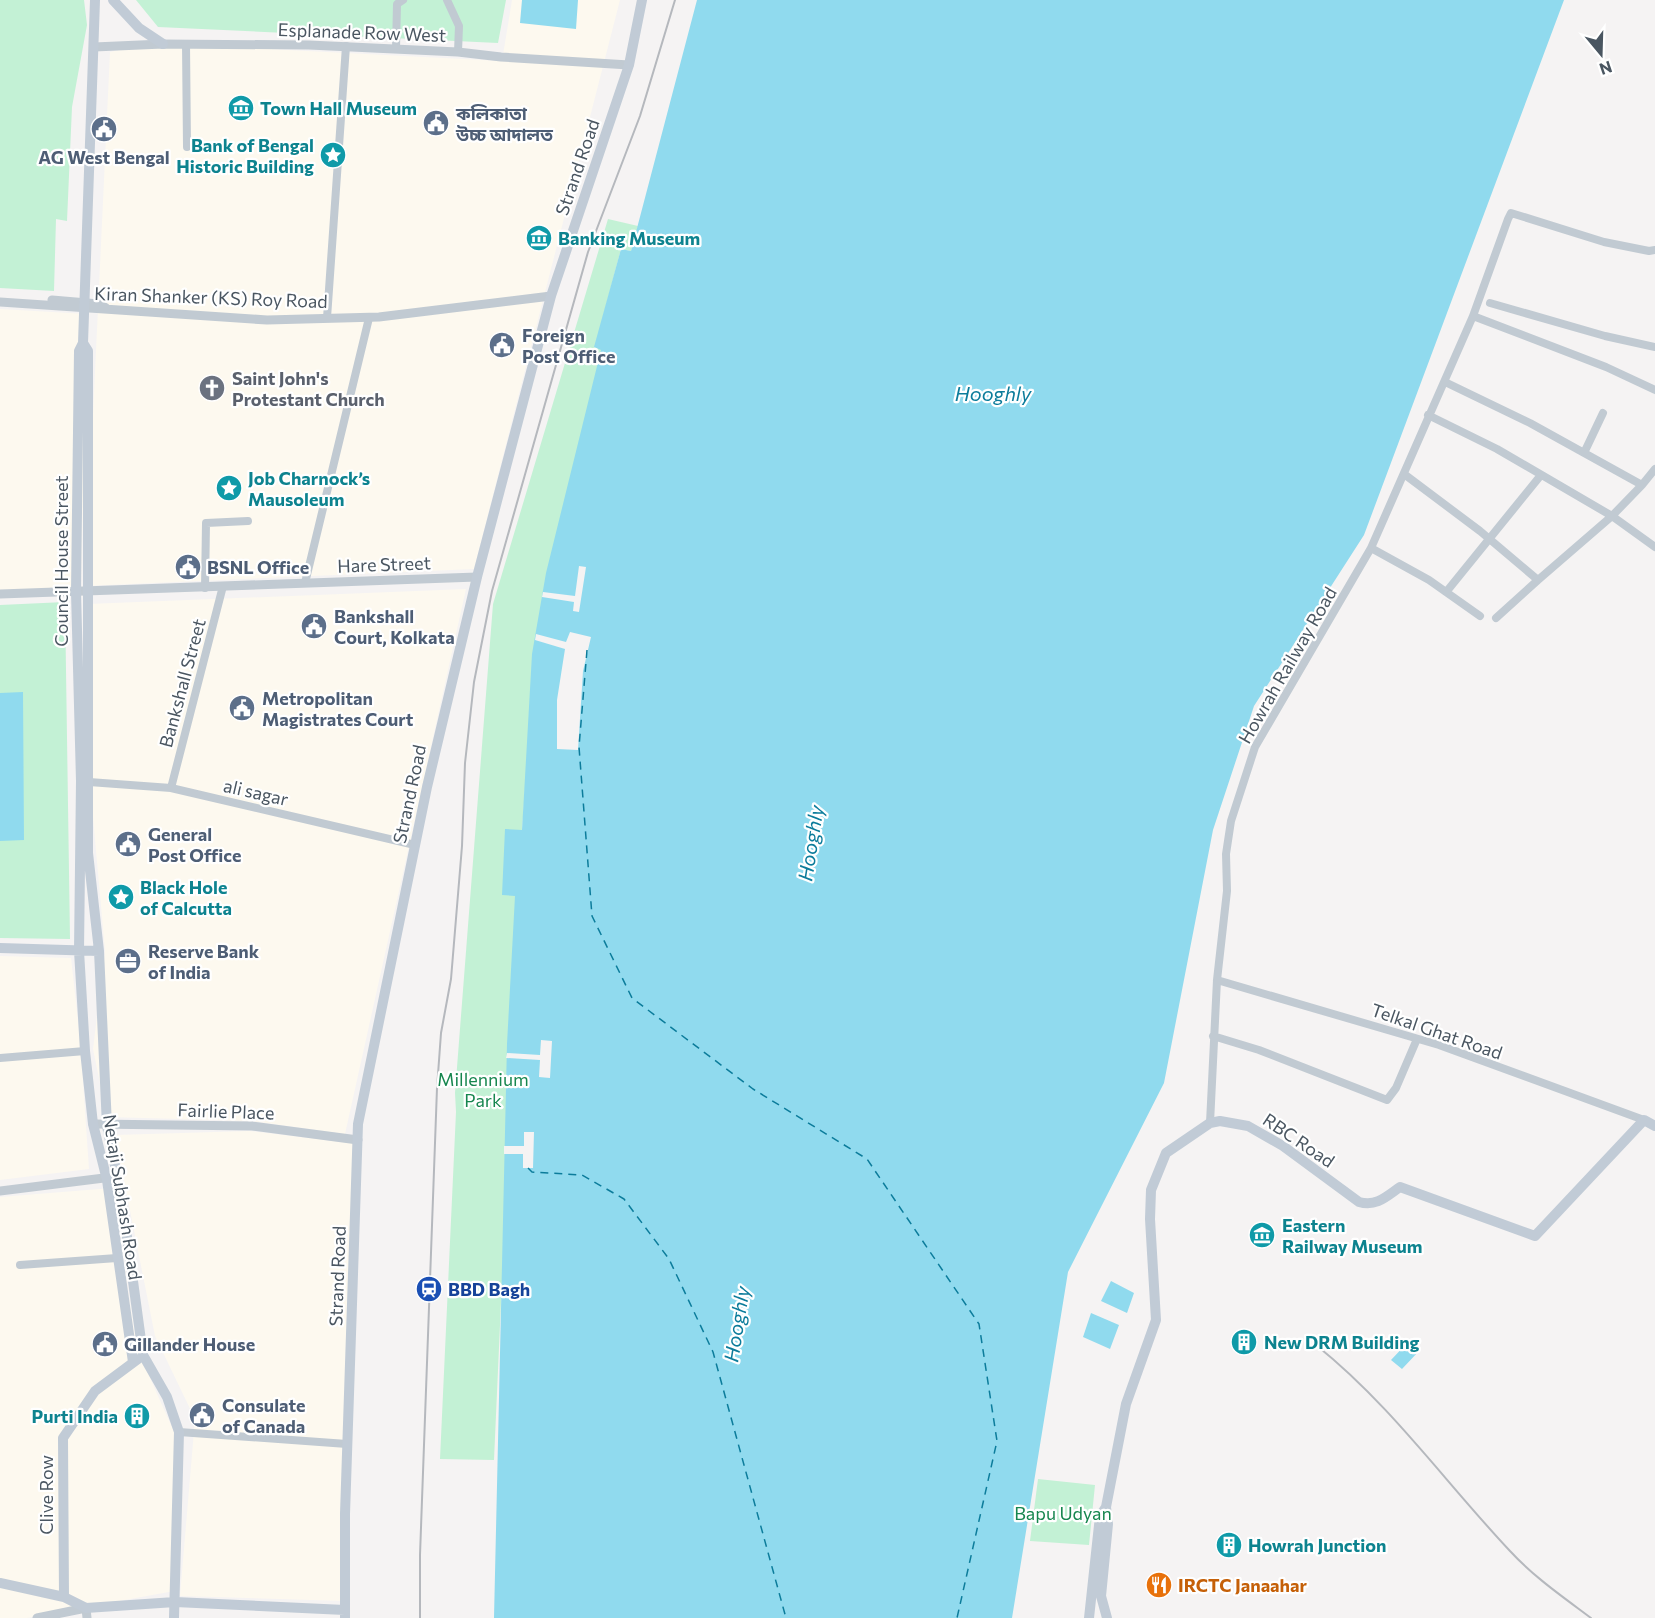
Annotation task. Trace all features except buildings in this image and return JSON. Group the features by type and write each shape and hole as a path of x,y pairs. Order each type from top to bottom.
{"main road":[{"name":"Council House Street","path":"85,782 82,592 88,351 83,343 95,0"},
{"path":"113,0 139,28 164,44"},
{"name":"Strand Road","path":"345,1614 347,1444 358,1124 415,845 477,577 550,296 629,65 642,0"},
{"path":"85,782 88,853 99,951 107,1125 112,1178"},
{"name":"Netaji Subhash Road","path":"85,782 79,951 85,1052 93,1124 112,1178 143,1355 167,1397 179,1432 174,1618"},
{"path":"0,948 99,951"},
{"path":"1644,1120 1655,1125"},
{"name":"RBC Road","path":"1210,1123 1221,1121 1248,1126 1283,1146 1359,1202 1368,1205 1380,1202 1400,1187 1536,1236 1644,1120"},
{"path":"1107,1618 1101,1596 1108,1524 1106,1507 1126,1404 1156,1320 1150,1219 1151,1190 1166,1152 1210,1123"},
{"name":"Netaji Subhash Road","path":"112,1178 117,1257 133,1362"},
{"name":"Clive Row","path":"64,1597 63,1438 95,1391 143,1355"},
{"path":"133,1362 152,1371"},
{"path":"1089,1618 1100,1516 1106,1507"},
{"path":"0,1583 64,1597 87,1613 175,1602 345,1614"}],"street":[{"path":"396,49 397,4 403,0"},
{"path":"447,0 459,26 458,52"},
{"name":"Esplanade Row West","path":"94,47 164,44 346,46 629,65"},
{"path":"186,44 187,147"},
{"path":"327,318 346,46"},
{"name":"Howrah Railway Road","path":"1210,1123 1217,980 1227,891 1226,854 1231,821 1255,747 1371,548 1473,316 1511,213 1604,242 1655,250"},
{"path":"0,296 85,306"},
{"name":"Kiran Shanker (KS) Roy Road","path":"85,306 99,304 105,308 267,320 369,318 550,296"},
{"path":"0,302 85,306"},
{"path":"1490,303 1605,336 1655,347"},
{"path":"1473,316 1606,367 1655,390"},
{"path":"305,583 369,318"},
{"path":"1445,382 1491,402 1642,485"},
{"path":"1584,453 1603,413"},
{"path":"1428,415 1497,449 1611,516 1655,548"},
{"path":"1496,618 1611,516 1642,485 1655,468"},
{"path":"1404,474 1490,539 1538,580"},
{"path":"1447,591 1541,475"},
{"path":"205,588 206,524 248,521"},
{"path":"1371,548 1447,591 1480,616"},
{"name":"Hare Street","path":"0,594 477,577"},
{"name":"Bankshall Street","path":"171,788 223,586"},
{"name":"ali sagar","path":"85,782 171,788 415,845"},
{"name":"Telkal Ghat Road","path":"1217,980 1417,1039 1644,1120"},
{"path":"1213,1036 1259,1050 1387,1100 1391,1097 1417,1039"},
{"path":"0,1058 85,1052"},
{"name":"Fairlie Place","path":"93,1124 252,1126 358,1140"},
{"path":"0,1191 112,1178"},
{"path":"20,1265 117,1257"},
{"path":"179,1432 347,1444"},
{"path":"64,1597 64,1612"},
{"path":"38,1618 64,1612 87,1613"}],"shaded area":[{"path":"512,0 620,0 474,569 85,586 110,52 149,43 502,61"},
{"path":"0,309 87,314 81,587 0,591"},
{"path":"466,589 345,1134 253,1121 107,1117 93,1049 105,951 92,806 88,604"},
{"path":"0,956 71,958 80,1038 89,1169 0,1180"},
{"path":"249,1131 359,1144 345,1601 180,1596 195,1419 155,1336 115,1135"},
{"path":"112,1188 137,1349 175,1434 174,1591 27,1618 0,1618 0,1197"}],"green space":[{"path":"0,0 84,0 87,25 72,107 67,221 56,219 54,291 0,288"},
{"path":"136,0 506,0 498,43 158,27"},
{"name":"Millennium Park","path":"608,219 638,226 631,251 621,249 595,347 602,349 536,634 522,831 494,1460 440,1459 455,1093 493,604"},
{"path":"65,602 70,939 0,938 0,605"},
{"name":"Bapu Udyan","path":"1038,1479 1095,1485 1089,1545 1030,1541"}],"water":[{"path":"522,0 578,0 576,29 520,23"},
{"name":"Hooghly","path":"697,0 1564,0 1364,535 1254,706 1213,830 1164,1083 1068,1272 1012,1618 494,1618 507,1044 515,896 502,895 505,829 522,830 532,654 546,573 601,350 594,347 621,249 631,251"},
{"path":"23,692 24,840 0,841 0,693"},
{"path":"1111,1281 1134,1293 1127,1313 1101,1301"},
{"path":"1091,1313 1119,1325 1110,1349 1083,1337"},
{"path":"1409,1341 1419,1351 1402,1369 1391,1360"}],"pier":[{"path":"579,566 586,567 579,612 573,611 574,602 542,597 543,592 575,596"},
{"path":"570,632 591,637 583,671 578,750 557,749 557,700 565,649 535,640 536,634 566,642"},
{"path":"541,1040 552,1041 550,1078 539,1077 540,1060 506,1058 507,1053 540,1055"},
{"path":"524,1132 534,1132 533,1168 523,1168 523,1154 504,1154 504,1146 524,1146"}],"ferry route":[{"path":"587,650 579,747 592,916 632,998 753,1089 867,1159 979,1324 997,1441 957,1618"},
{"path":"528,1168 532,1172 582,1175 624,1199 669,1259 713,1352 786,1618"}],"railway":[{"path":"420,1618 420,1555 437,1088 441,1033 451,979 462,846 465,763 474,682 492,591 588,252 640,116 675,0"},
{"path":"1316,1345 1343,1368 1393,1418 1519,1560 1591,1618"}],"place":[{"name":"Town Hall Museum","path":"241,108"},
{"name":"কলিকাতা উচ্চ আদালত","path":"436,123"},
{"name":"AG West Bengal","path":"104,129"},
{"name":"Bank of Bengal Historic Building","path":"333,155"},
{"name":"Banking Museum","path":"539,238"},
{"name":"Foreign Post Office","path":"502,345"},
{"name":"Saint John's Protestant Church","path":"212,388"},
{"name":"Job Charnock’s Mausoleum","path":"229,488"},
{"name":"BSNL Office","path":"188,567"},
{"name":"Bankshall Court, Kolkata","path":"314,626"},
{"name":"Metropolitan Magistrates Court","path":"242,708"},
{"name":"General Post Office","path":"128,844"},
{"name":"Black Hole of Calcutta","path":"121,897"},
{"name":"Reserve Bank of India","path":"128,961"},
{"name":"Eastern Railway Museum","path":"1262,1235"},
{"name":"BBD Bagh","path":"429,1289"},
{"name":"New DRM Building","path":"1244,1342"},
{"name":"Gillander House","path":"105,1344"},
{"name":"Consulate of Canada","path":"202,1415"},
{"name":"Purti India","path":"137,1416"},
{"name":"Howrah Junction","path":"1229,1545"},
{"name":"IRCTC Janaahar","path":"1159,1585"}]}
